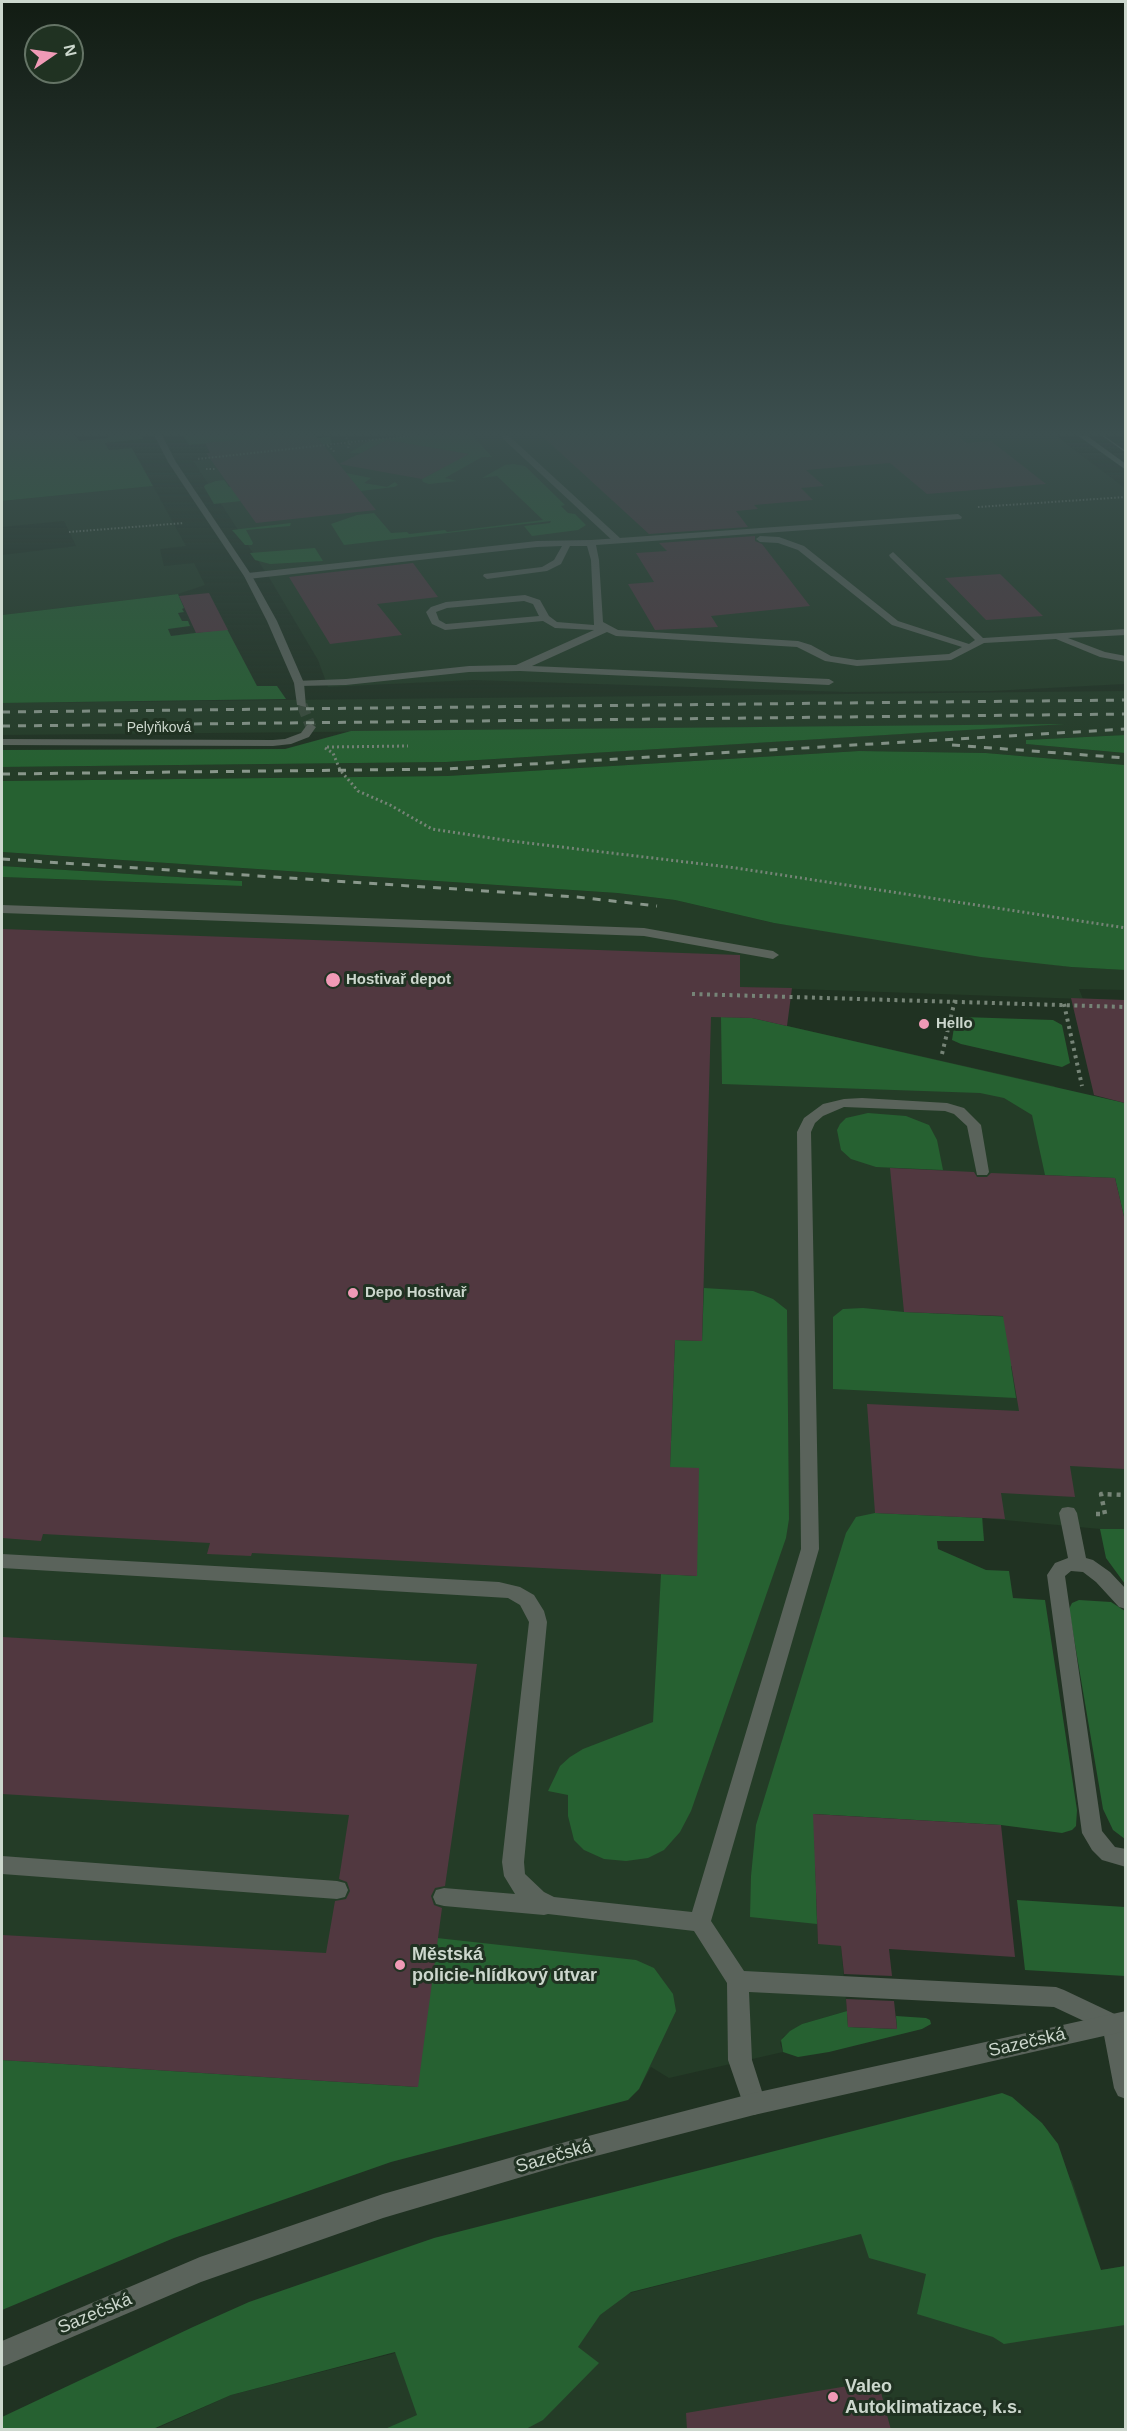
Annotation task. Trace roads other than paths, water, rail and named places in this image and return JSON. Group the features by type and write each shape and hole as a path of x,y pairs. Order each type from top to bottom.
{"street":[{"path":"230,548 272,621 299,683 303,705"},
{"path":"248,576 497,548"},
{"path":"487,576 544,569 558,562 565,548"},
{"path":"592,548 595,560 598,623 616,633 798,644 828,659 840,662 951,657 981,641 1125,632"},
{"path":"798,548 811,555 879,612 895,622 970,647"},
{"path":"893,555 981,641"},
{"path":"545,618 445,627 435,622 431,612 447,605 525,598 537,602 545,618 555,625 607,628"},
{"path":"518,668 607,628"},
{"path":"1054,636 1103,655 1125,659"},
{"path":"299,683 346,681 469,669 518,668 829,682"},
{"name":"Pelyňková","path":"2,742 273,743 305,735 310,727"},
{"path":"2,909 644,932 773,955"},
{"path":"754,2104 740,2060 738,1981 700,1922 810,1549 804,1132 809,1121 818,1113 828,1107 844,1103 873,1102 947,1107 959,1111 974,1125 982,1172"},
{"path":"1068,1512 1078,1563"},
{"path":"2,1561 499,1589 513,1592 527,1600 535,1611 538,1622 513,1862 515,1876 523,1888 536,1899 553,1906"},
{"path":"1125,1602 1095,1569 1078,1563 1061,1568 1056,1575 1092,1833 1098,1844 1109,1854 1125,1858"},
{"path":"2,1865 337,1890"},
{"path":"444,1897 700,1922"},
{"path":"738,1981 1056,1997 1119,2023 1125,2088"},
{"name":"Sazečská","path":"2,2354 200,2270 383,2206 569,2152 754,2104 1119,2023"}],"tunnel":[{"path":"302,705 311,727"}],"railway":[{"path":"2,712 1126,700"},
{"path":"2,726 1126,714"},
{"path":"2,774 447,769 1126,729"},
{"path":"952,745 1126,758"},
{"path":"2,859 577,897 657,906"}],"place":[{"name":"Hostivař depot","path":"333,980"},
{"name":"Hello","path":"924,1024"},
{"name":"Depo Hostivař","path":"353,1293"},
{"name":"Městská policie-hlídkový útvar","path":"400,1965"},
{"name":"Valeo Autoklimatizace, k.s.","path":"833,2397"}]}
